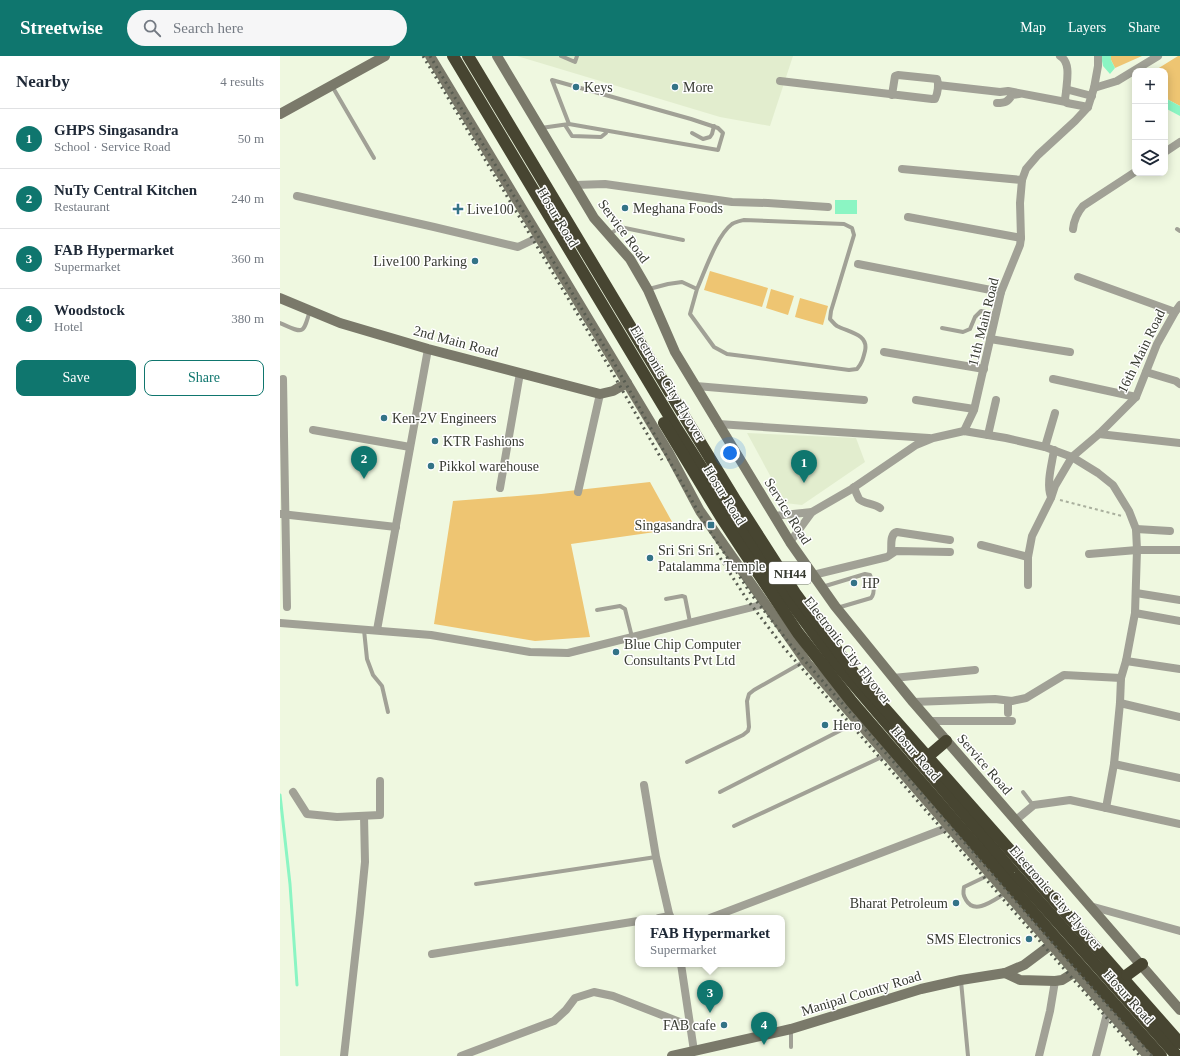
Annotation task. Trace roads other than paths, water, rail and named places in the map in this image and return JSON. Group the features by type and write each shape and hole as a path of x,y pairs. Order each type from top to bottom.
{"highway":[{"name":"Hosur Road","path":"443,56 721,518 798,633 852,702 1054,942 1161,1056"},
{"name":"Electronic City Flyover","path":"453,56 677,429 765,567 839,667 1014,873 1178,1056"},
{"name":"Electronic City Flyover","path":"468,56 708,456 795,593 857,677 1180,1043"},
{"name":"Hosur Road","path":"475,56 756,522 804,594 863,673 1180,1035"},
{"path":"932,753 946,741"},
{"path":"1128,975 1142,964"}],"street":[{"path":"280,114 384,56"},
{"path":"430,56 627,382 669,453 700,511 805,661 1006,893 1054,942 1075,972 1148,1056"},
{"name":"Service Road","path":"497,56 594,218 630,258 648,290 676,352 718,424 790,542 836,608 946,741 1142,964 1180,1010"},
{"path":"1060,56 1064,58 1067,63 1066,102"},
{"name":"11th Main Road","path":"964,431 974,409 1001,292 1020,246 1020,203 1022,180 1026,169 1032,161 1075,122 1088,107 1093,92 1098,66 1098,56"},
{"path":"1066,92 1069,90 1093,92 1118,80 1158,56"},
{"path":"780,81 892,95 935,99 938,85 937,79 898,75 895,76 892,95"},
{"path":"938,85 1004,93 1008,91 1088,107"},
{"path":"997,103 1007,102 1012,95 1024,94"},
{"path":"1168,150 1180,142"},
{"path":"902,169 1022,180"},
{"path":"1073,229 1077,212 1083,206 1132,174"},
{"path":"575,185 605,184 732,202 828,207"},
{"path":"297,196 434,226 518,247 539,237"},
{"path":"908,217 1021,238"},
{"path":"858,264 1001,292"},
{"path":"1078,277 1175,312"},
{"name":"2nd Main Road","path":"280,298 340,323 428,349 600,394"},
{"name":"16th Main Road","path":"1028,585 1028,557 1032,536 1051,498 1055,486 1072,457 1099,434 1136,397 1156,344 1180,305"},
{"path":"990,339 1070,352"},
{"path":"377,630 428,349"},
{"path":"884,352 984,369"},
{"path":"1146,372 1176,381 1180,384"},
{"path":"500,488 520,373"},
{"path":"283,379 282,514 287,607"},
{"path":"1053,379 1136,397"},
{"path":"578,492 600,394 613,392 627,382"},
{"path":"696,386 864,400"},
{"path":"916,400 974,409"},
{"path":"988,435 996,400"},
{"path":"1045,447 1055,413"},
{"path":"718,424 933,438"},
{"path":"313,430 410,447"},
{"path":"790,542 812,512 854,487 916,445 933,438 964,431 1045,447 1072,457 1098,473 1113,486 1125,503 1136,529 1138,550 1135,613 1126,661 1121,678 1114,764 1106,808"},
{"path":"1099,434 1180,443"},
{"path":"1051,498 1049,492 1049,479 1054,450"},
{"path":"854,487 859,498 863,502 877,505 880,508"},
{"path":"774,516 812,512"},
{"path":"282,514 396,527"},
{"path":"1136,529 1170,531"},
{"path":"891,553 892,535 895,532 950,540"},
{"path":"981,544 1028,557"},
{"path":"1089,554 1138,550 1180,550"},
{"path":"813,575 887,557 896,551 950,552"},
{"path":"1136,593 1180,600"},
{"path":"280,623 431,635 530,652 568,653 765,604"},
{"path":"1135,613 1180,621"},
{"path":"1126,661 1180,669"},
{"path":"893,678 975,670"},
{"path":"913,702 995,699 1012,701 1026,698 1064,675 1121,678"},
{"path":"1008,700 1008,713"},
{"path":"1120,703 1180,717"},
{"path":"929,721 1012,721"},
{"path":"1114,764 1180,778"},
{"path":"292,792 307,814 338,817 380,815 380,781"},
{"path":"644,785 656,857 670,915"},
{"path":"1016,820 1034,805 1070,800 1180,824"},
{"path":"344,1056 365,862 364,816"},
{"path":"718,915 949,827"},
{"path":"1090,906 1180,931"},
{"path":"432,954 635,921"},
{"name":"Manipal County Road","path":"672,1056 791,1029 921,989 961,980 1005,973 1024,965 1054,942"},
{"path":"681,967 694,1051"},
{"path":"1005,973 1020,980 1055,981 1062,980 1075,972"},
{"path":"1039,1056 1050,1011 1055,981"},
{"path":"461,1056 554,1021 566,1010 575,998 594,992 613,996 690,1026"},
{"path":"1096,1056 1108,1010"}],"lane":[{"path":"561,56 575,62 577,56"},
{"path":"541,128 567,124 718,150 723,132 714,126 552,80 567,124 572,136 601,137 606,133"},
{"path":"332,85 374,158"},
{"path":"692,133 703,139 710,137 714,126"},
{"path":"744,220 844,224 852,228 854,236 831,311 830,319 835,325 857,334 864,341 866,348 862,363 857,369 849,370 727,354 714,347 690,314 697,289 716,248 726,230 733,223 744,220"},
{"path":"609,235 620,227 683,240"},
{"path":"648,290 668,284 682,282 697,289"},
{"path":"280,323 299,331 302,330 305,328 310,310"},
{"path":"942,328 963,332 970,329 975,317 981,311 996,314"},
{"path":"822,588 865,574 870,575 874,591 871,598 836,608"},
{"path":"666,599 682,596 685,597 690,622"},
{"path":"597,610 623,606 632,637"},
{"path":"364,629 367,659 373,675 382,686 388,712"},
{"path":"687,762 743,735 748,731 747,701 749,694 805,661"},
{"path":"720,792 857,721"},
{"path":"734,826 886,755"},
{"path":"1023,792 1034,805"},
{"path":"476,884 656,857"},
{"path":"990,874 964,887 963,894 968,903 975,907 982,907 1006,893"},
{"path":"961,980 968,1056"},
{"path":"791,1029 791,1047"}],"waterway":[{"path":"280,795 290,884 297,985"}],"railway":[{"path":"423,56 608,365 662,460"},
{"path":"430,56 613,361 704,522 751,594 790,644 1152,1056"},
{"path":"717,553 746,598 785,649 1140,1056"}],"place":[{"name":"Keys","path":"576,87"},
{"name":"More","path":"675,87"},
{"name":"Meghana Foods","path":"625,208"},
{"name":"Live100","path":"458,209"},
{"name":"Live100 Parking","path":"475,261"},
{"name":"Ken-2V Engineers","path":"384,418"},
{"name":"KTR Fashions","path":"435,441"},
{"name":"Pikkol warehouse","path":"431,466"},
{"name":"NuTy Central Kitchen","path":"364,479"},
{"name":"GHPS Singasandra","path":"804,483"},
{"name":"Singasandra","path":"711,525"},
{"name":"Sri Sri Sri Patalamma Temple","path":"650,558"},
{"name":"HP","path":"854,583"},
{"name":"Blue Chip Computer Consultants Pvt Ltd","path":"616,652"},
{"name":"Hero","path":"825,725"},
{"name":"Bharat Petroleum","path":"956,903"},
{"name":"SMS Electronics","path":"1029,939"},
{"name":"FAB Hypermarket","path":"710,1013"},
{"name":"FAB cafe","path":"724,1025"},
{"name":"Woodstock","path":"764,1045"}]}
